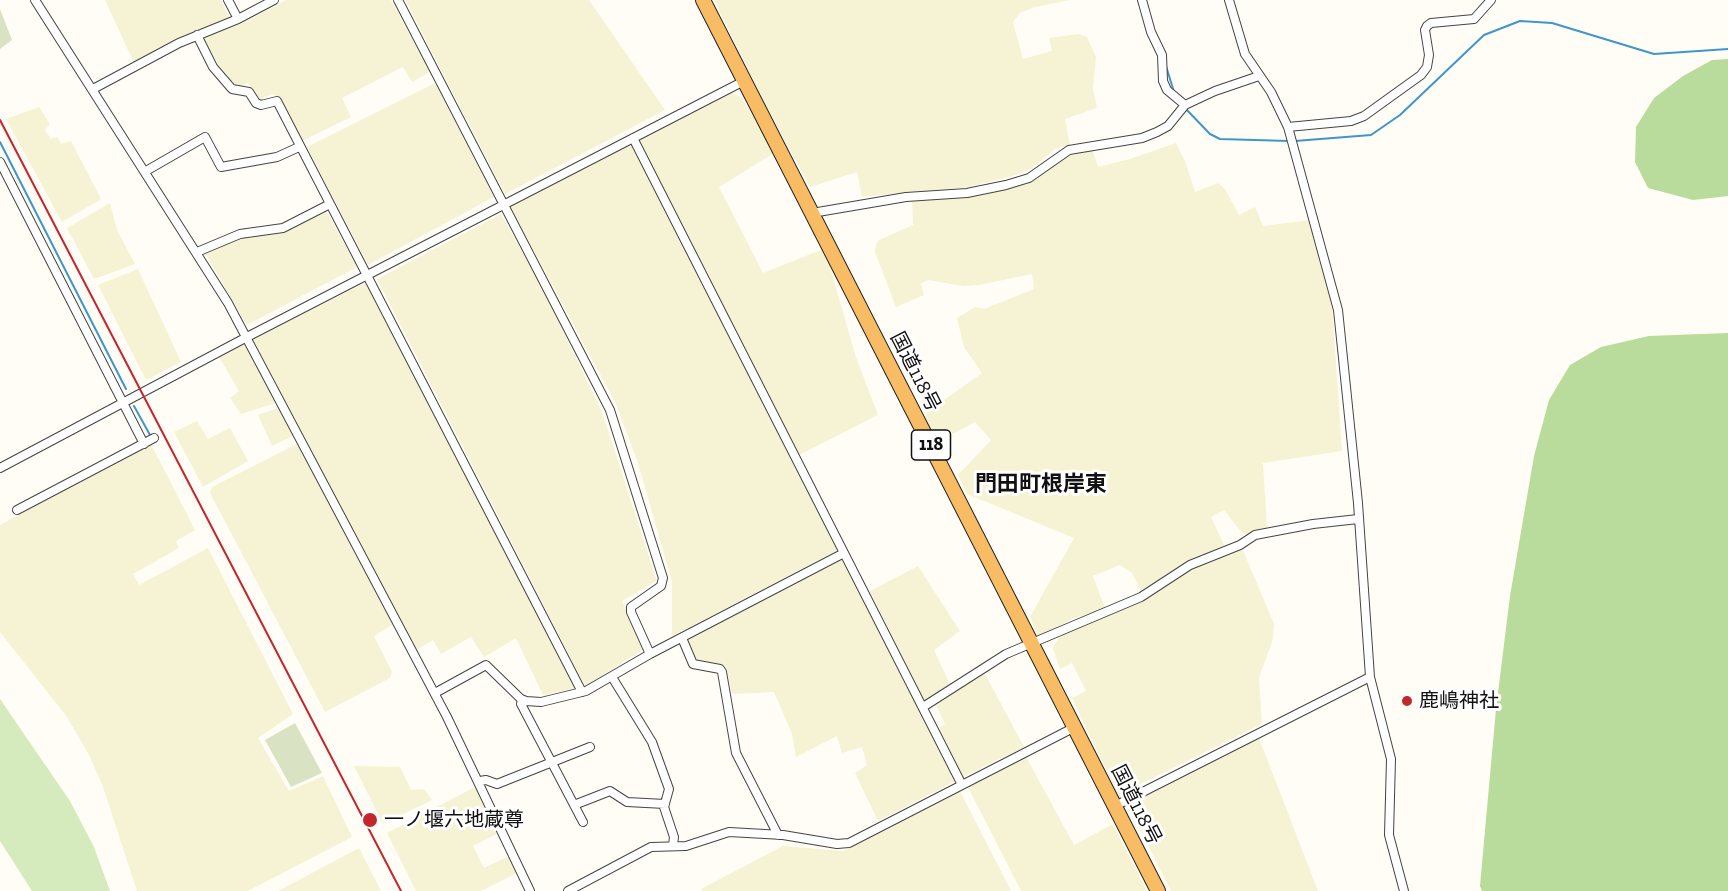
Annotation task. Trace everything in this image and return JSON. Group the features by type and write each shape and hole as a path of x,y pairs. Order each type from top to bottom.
{"highway":[{"name":"国道118号","path":"703,0 1158,891"}],"street":[{"path":"35,0 146,171 247,337 480,781 530,891"},
{"path":"228,0 238,19"},
{"path":"93,89 197,35 238,19 274,0"},
{"path":"398,0 610,410 663,579 661,586 632,607 631,612 650,654"},
{"path":"1142,0 1151,32 1162,55 1163,81 1167,90 1185,105"},
{"path":"1229,0 1245,54 1271,92 1288,127 1338,310 1370,677 1391,759 1389,836 1404,891"},
{"path":"1288,127 1351,121 1364,116 1421,75 1429,55 1427,26 1431,23 1474,19 1491,0"},
{"path":"197,35 213,67 232,89 249,92 256,103 261,105 277,101 582,692"},
{"path":"812,213 906,198 967,193 1029,178 1069,150 1142,138 1157,132 1168,126 1185,105 1215,91 1259,76"},
{"path":"0,468 247,337 744,81"},
{"path":"146,171 205,137 221,167 276,157 299,147"},
{"path":"633,138 962,784"},
{"path":"0,162 144,444"},
{"path":"196,252 240,234 283,228 330,204"},
{"path":"16,510 154,438"},
{"path":"923,707 1006,654 1141,597 1190,566 1255,535 1313,524 1358,519"},
{"path":"435,693 486,665 522,700 541,702 582,692 844,552"},
{"path":"682,638 693,664 720,669 722,672 736,753 778,835"},
{"path":"612,677 652,742 669,789 665,814 674,837 674,845"},
{"path":"1115,806 1370,677"},
{"path":"522,700 521,704 583,822"},
{"path":"567,891 651,847 686,846 729,831 778,835 837,844 849,843 1075,727"},
{"path":"480,781 486,780 497,784 590,747"},
{"path":"574,805 610,791 627,802 665,804"}],"shaded area":[{"path":"105,0 221,0 230,18 193,32 134,63"},
{"path":"286,0 391,0 430,72 412,82 403,67 342,98 351,117 302,141 280,97 272,94 258,100 248,83 238,88 219,65 203,38 241,24"},
{"path":"405,0 589,0 665,110 505,194"},
{"path":"714,0 1070,0 1035,7 1020,13 1013,22 1023,59 1052,51 1049,38 1078,34 1087,37 1096,57 1093,89 1097,108 1065,119 1070,145 1055,149 1031,169 1013,176 969,187 862,197 857,172 810,187 768,110"},
{"path":"435,83 494,197 368,265 307,147"},
{"path":"730,93 741,97 776,152 719,187 763,273 821,250 829,264 856,357 878,415 799,455 638,139"},
{"path":"39,107 50,124 45,130 51,139 57,137 61,144 71,141 101,199 62,222 6,119"},
{"path":"632,143 838,550 672,636 672,582 638,463 616,404 510,206"},
{"path":"1176,143 1185,161 1195,192 1218,183 1225,189 1239,215 1255,207 1263,226 1310,220 1332,306 1342,451 1263,463 1267,528 1247,535 1242,533 1224,510 1211,517 1225,547 1178,568 1141,591 1132,573 1120,565 1093,576 1105,608 1072,619 1038,637 1030,617 1074,538 967,494 958,475 991,440 975,422 955,433 935,437 925,417 927,412 982,373 964,347 957,318 975,307 984,309 1034,289 1032,274 963,286 928,280 921,283 924,295 896,307 875,252 876,245 879,240 913,225 912,201 967,196 1032,181 1070,153 1092,148 1098,167"},
{"path":"110,203 117,230 135,264 94,279 67,228"},
{"path":"326,210 357,267 247,325 205,253 238,238 278,233"},
{"path":"501,214 543,289 602,412 657,581 622,601 644,649 585,686 377,279"},
{"path":"138,269 181,362 146,380 98,285"},
{"path":"367,282 576,688 543,695 516,638 484,657 471,637 441,654 433,640 416,650 253,339"},
{"path":"245,342 276,403 241,414 230,398 239,391 219,357"},
{"path":"280,407 295,435 272,446 258,415"},
{"path":"197,421 208,439 230,428 248,461 203,487 174,432"},
{"path":"299,443 394,624 374,636 392,672 390,678 325,712 210,493 212,487"},
{"path":"151,444 195,530 176,541 179,548 133,574 139,585 208,548 293,714 258,738 289,791 323,776 352,837 248,891 137,891 102,784 89,755 67,717 0,632 0,525"},
{"path":"1242,548 1274,624 1273,639 1259,678 1262,724 1118,795 1072,698 1086,691 1072,663 1060,669 1053,648 1060,635 1142,599 1193,568"},
{"path":"842,558 956,781 878,821 855,773 867,765 862,747 842,753 837,736 796,757 792,734 774,692 732,694 726,666 696,660 688,639"},
{"path":"918,566 960,631 934,650 950,684 925,702 870,591"},
{"path":"984,672 1024,747 963,777 939,728 945,724 936,705"},
{"path":"1259,738 1318,891 1171,891 1129,807 1133,802"},
{"path":"1025,755 1074,845 1113,824 1147,891 1021,891 969,789 969,784"},
{"path":"354,766 400,767 411,790 424,789 432,800 383,824"},
{"path":"475,787 497,834 473,846 484,868 509,856 517,873 481,891 416,891 387,833"},
{"path":"960,791 1011,891 702,891 701,889 783,846 843,851"},
{"path":"359,848 381,891 278,891"}],"green space":[{"path":"0,9 12,40 0,49"},
{"path":"1728,59 1728,196 1693,200 1648,188 1635,162 1636,127 1654,98 1683,76 1712,60"},
{"path":"1728,333 1728,891 1482,891 1480,886 1496,709 1510,596 1534,456 1549,400 1570,365 1601,347 1649,336"},
{"path":"0,699 70,801 94,847 110,891 32,891 0,841"},
{"path":"295,723 322,773 291,787 265,740"}],"waterway":[{"path":"1295,141 1371,135 1400,115 1484,35 1520,21 1552,23 1654,54 1728,49"},
{"path":"1166,66 1174,92"},
{"path":"1184,107 1210,134 1220,139 1289,141"},
{"path":"0,142 126,389"},
{"path":"134,406 150,435"}],"railway":[{"path":"0,120 401,891"}],"place":[{"name":"鹿嶋神社","path":"1407,701"},
{"name":"一ノ堰六地蔵尊","path":"370,820"}],"district":[{"name":"門田町根岸東","path":"1041,485"}]}
